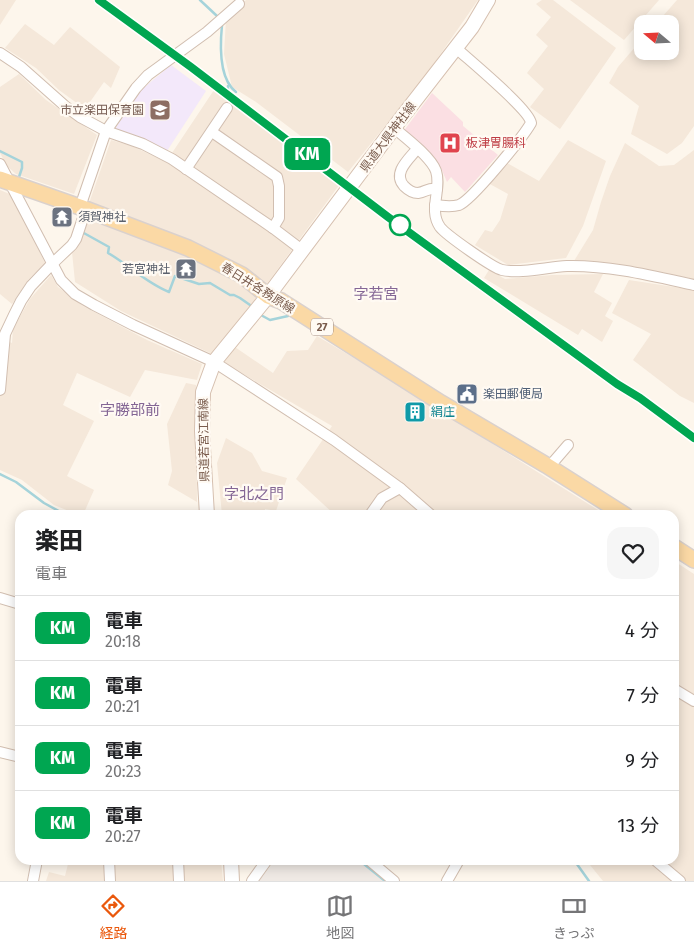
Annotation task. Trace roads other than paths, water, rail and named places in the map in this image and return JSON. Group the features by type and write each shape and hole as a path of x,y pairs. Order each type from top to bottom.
{"main road":[{"name":"県道大県神社線","path":"268,296 472,27 488,0"},
{"name":"春日井各務原線","path":"5,180 188,248 242,275 268,296 281,301 441,403 617,510"},
{"name":"県道若宮江南線","path":"207,510 202,431 203,392 214,362 268,296"},
{"path":"679,550 694,560"},
{"path":"231,865 232,881"}],"street":[{"path":"0,390 3,333 31,286 76,239 83,208 106,131 136,88 148,75 207,32 239,4"},
{"path":"435,204 448,206 463,202 503,159 531,123 530,116 518,104 456,48"},
{"path":"0,52 31,75 80,117 106,131 143,144 172,159 302,250"},
{"path":"186,169 227,108"},
{"path":"394,128 434,167 438,176 435,204 436,216 440,227 495,267 502,270 567,266 598,268 636,273 694,285"},
{"path":"212,132 277,177 279,186 279,218 273,228"},
{"path":"417,149 402,170 400,178 402,184 416,193 429,188 437,189"},
{"path":"0,164 5,180 61,280 75,294 132,325 214,362 334,440 400,488 425,510"},
{"path":"549,467 568,445"},
{"path":"374,510 382,498 400,488"},
{"path":"0,598 15,602"},
{"path":"679,692 694,701"},
{"path":"0,752 15,756"},
{"path":"33,881 36,865"},
{"path":"109,865 110,881"},
{"path":"178,865 179,881"},
{"path":"252,881 263,865"},
{"path":"375,865 394,881"},
{"path":"448,881 456,865"},
{"path":"661,865 680,881"}],"waterway":[{"path":"200,0 217,16"},
{"path":"222,25 222,61 226,79 236,92"},
{"path":"228,86 228,92"},
{"path":"0,151 22,162 19,177"},
{"path":"82,232 109,247 108,253 153,284 169,292 175,276 199,284 210,283 250,305"},
{"path":"259,314 270,320 288,316"},
{"path":"0,474 16,482 57,510"},
{"path":"365,865 385,881"},
{"path":"578,865 589,881"}],"railway":[{"path":"99,0 389,217 694,438"}],"train":[{"name":"KM","path":"99,0 191,67 388,217 694,438"}],"place":[{"name":"市立楽田保育園","path":"160,110"},
{"name":"板津胃腸科","path":"450,143"},
{"name":"須賀神社","path":"62,217"},
{"name":"若宮神社","path":"186,269"},
{"name":"楽田郵便局","path":"467,394"},
{"name":"絹庄","path":"415,412"}],"district":[{"name":"字若宮","path":"376,294"},
{"name":"字勝部前","path":"130,410"},
{"name":"字北之門","path":"254,494"}]}
